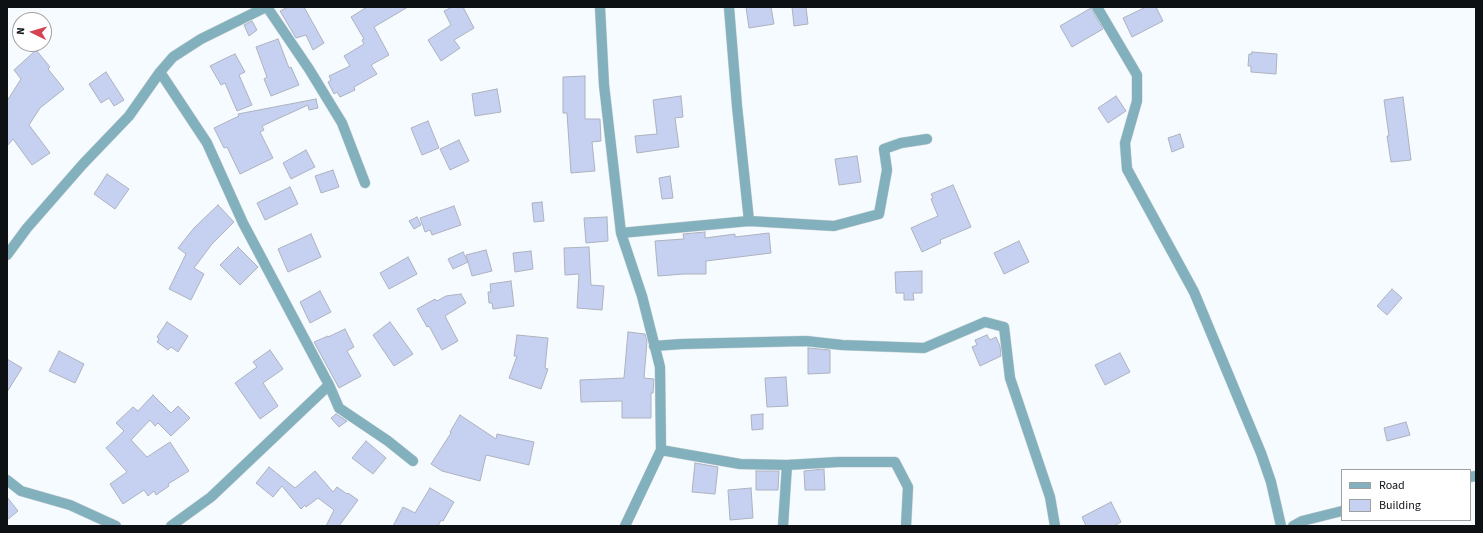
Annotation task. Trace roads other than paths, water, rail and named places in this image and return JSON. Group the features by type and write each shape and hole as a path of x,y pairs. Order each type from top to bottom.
{"street":[{"path":"7,255 32,222 83,164 129,116 160,72 173,57 201,39 266,7 309,69 342,123 366,183"},
{"path":"600,7 604,85 620,233 642,296 660,367 661,450 625,526"},
{"path":"729,7 737,106 749,221"},
{"path":"1097,7 1137,75 1137,102 1125,144 1127,169 1194,292 1261,453 1271,482 1282,526"},
{"path":"160,72 207,142 244,223 329,385 339,408 413,461"},
{"path":"620,233 749,221 834,226 879,214 887,170 884,149 901,144 928,140"},
{"path":"654,346 806,341 842,346 924,348 986,322 1004,327 1010,378 1050,497 1055,526"},
{"path":"171,526 211,497 329,385"},
{"path":"661,450 740,464 786,465 838,462 895,462 908,487 906,526"},
{"path":"783,526 786,465"},
{"path":"7,480 21,491 70,505 116,526"},
{"path":"1293,526 1341,511"}]}
